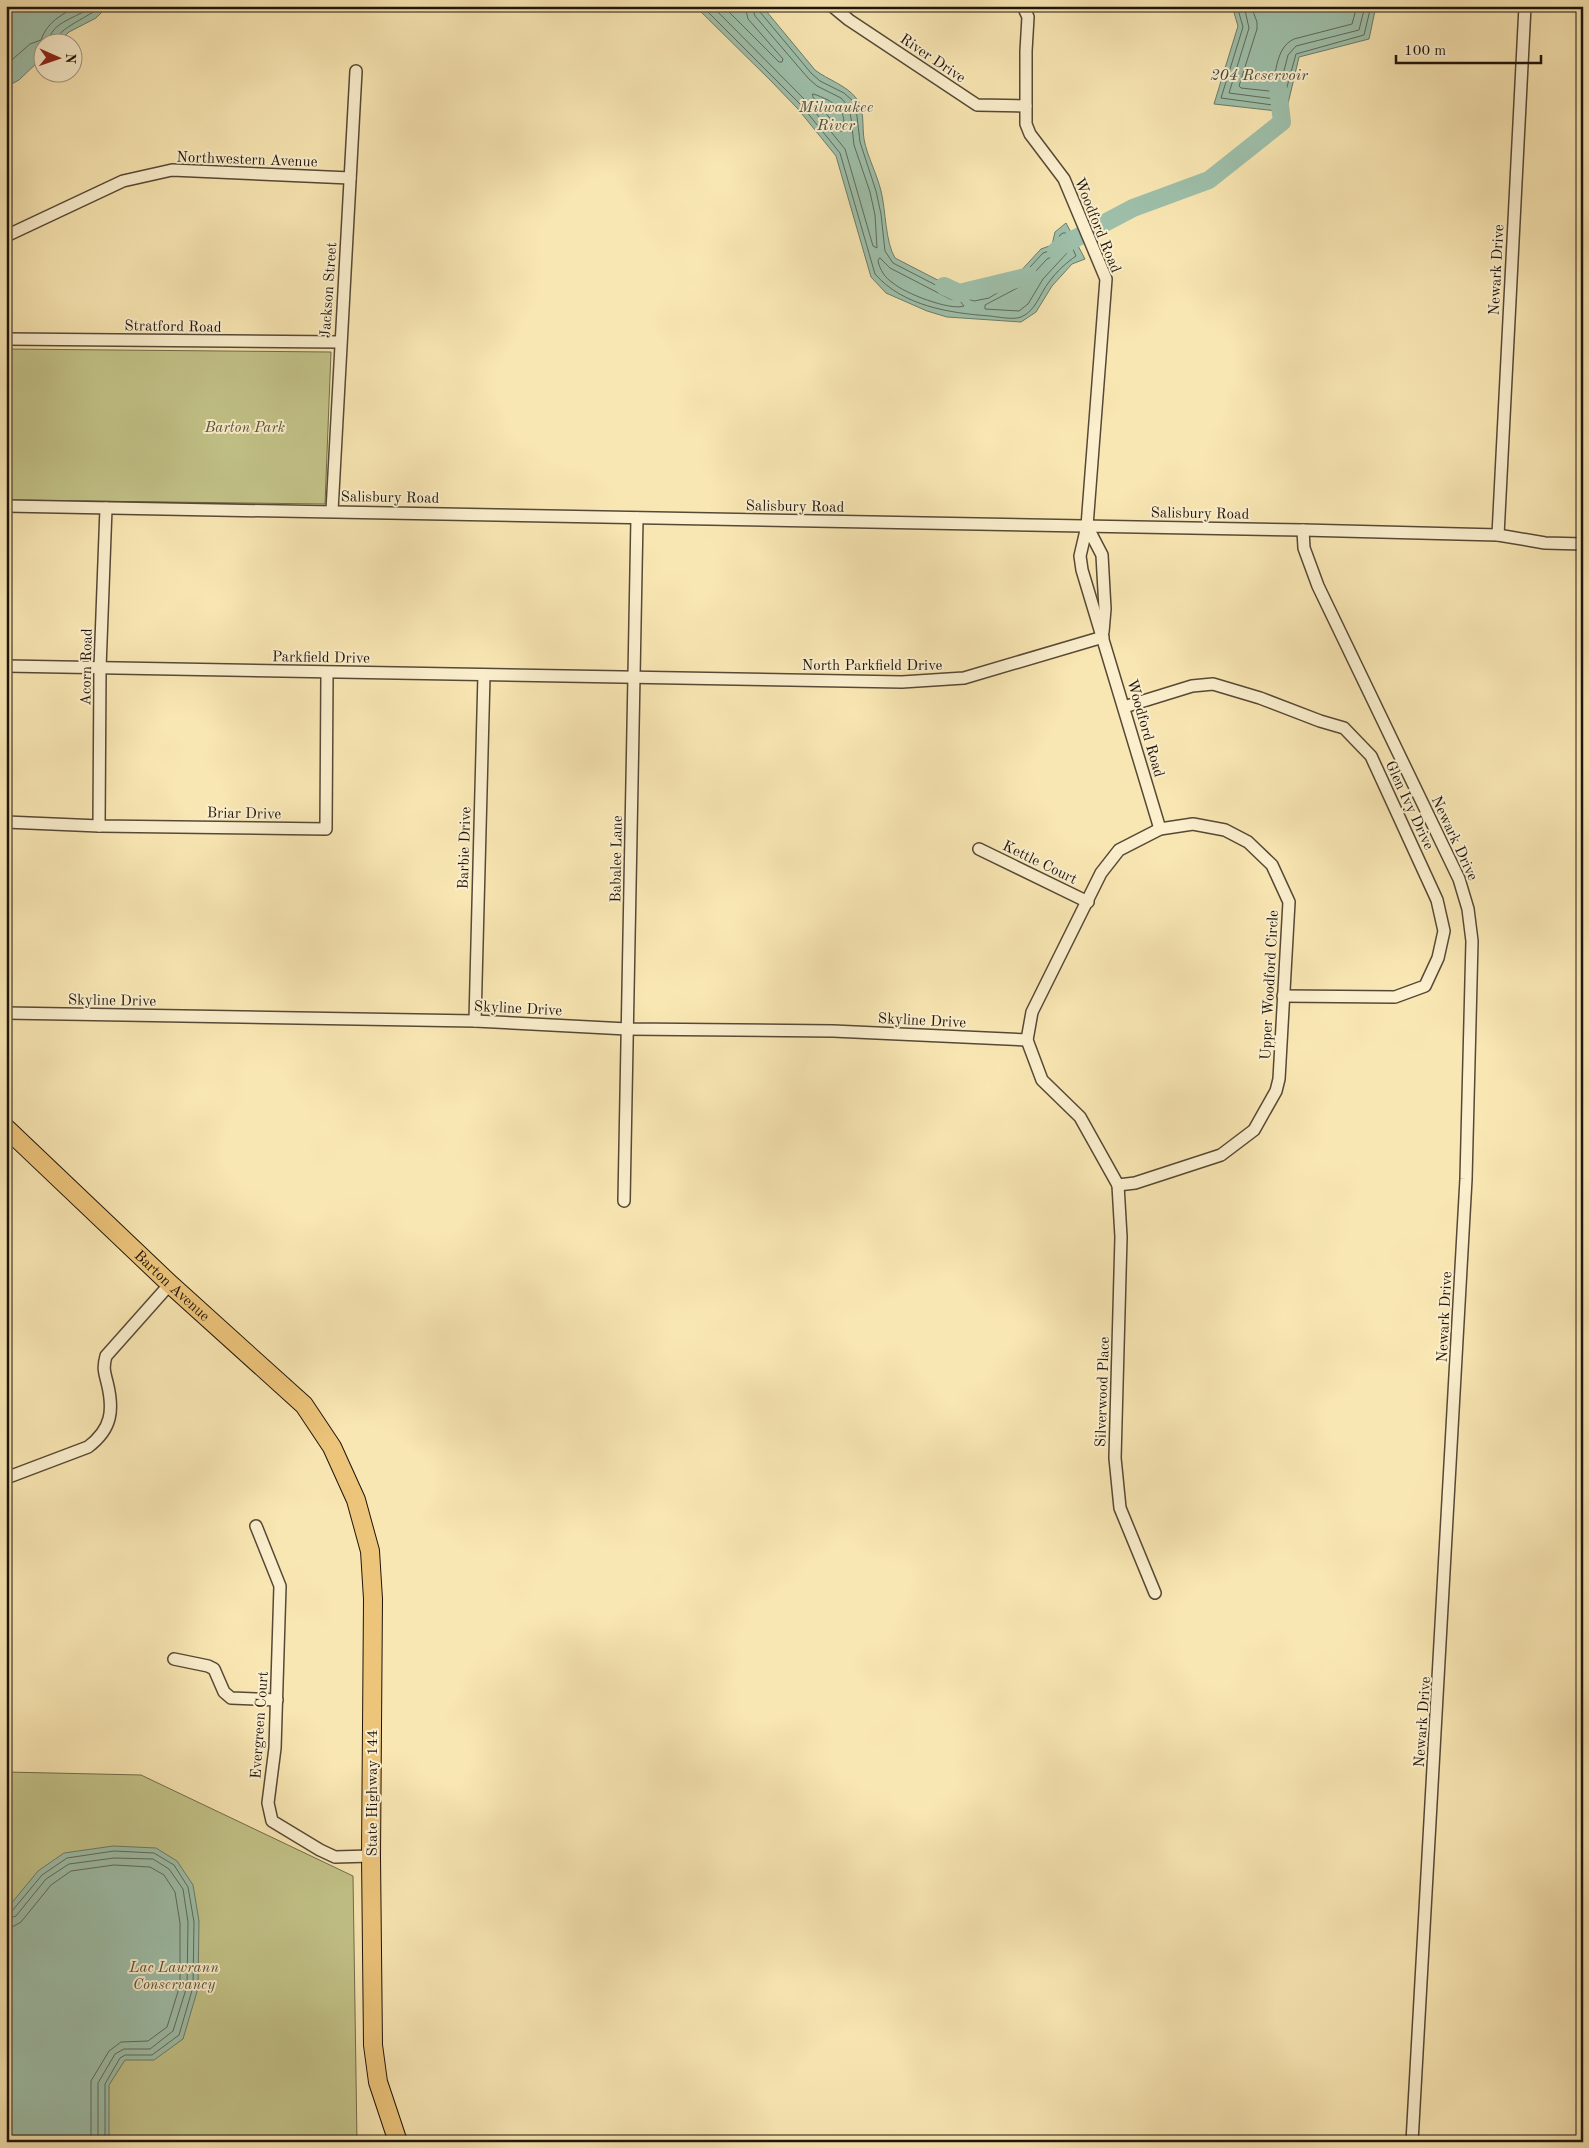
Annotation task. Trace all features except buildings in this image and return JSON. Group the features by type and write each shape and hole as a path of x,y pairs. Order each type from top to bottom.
{"main road":[{"name":"Barton Avenue","path":"6,1128 170,1284 304,1405 332,1447"},
{"name":"State Highway 144","path":"332,1447 356,1500 370,1551 373,1599 372,1856 374,2060 378,2082 398,2142"}],"street":[{"name":"River Drive","path":"832,6 849,20 977,105 1026,106"},
{"name":"Woodford Road","path":"1023,6 1028,17 1026,124 1030,134 1064,179 1106,279 1087,526 1080,556 1088,596 1103,637 1160,829"},
{"name":"Newark Drive","path":"1498,536 1525,6"},
{"name":"Jackson Street","path":"332,511 356,71"},
{"name":"Northwestern Avenue","path":"6,236 123,181 172,170 350,178"},
{"name":"Stratford Road","path":"6,339 340,342"},
{"name":"Salisbury Road","path":"6,506 1304,530 1498,536 1545,543 1583,544"},
{"name":"Acorn Road","path":"98,826 100,668 106,508"},
{"name":"Babalee Lane","path":"624,1201 637,518"},
{"name":"Woodford Road","path":"1087,526 1102,555 1106,608 1103,637"},
{"name":"Newark Drive","path":"1304,530 1304,548 1318,586 1459,880 1468,908 1472,941 1466,1179 1412,2142"},
{"name":"North Parkfield Drive","path":"635,678 902,682 964,678 1103,637"},
{"name":"Parkfield Drive","path":"6,666 635,678"},
{"name":"Briar Drive","path":"6,822 98,826 326,829 327,673"},
{"name":"Barbie Drive","path":"475,1021 484,675"},
{"name":"Glen Ivy Drive","path":"1124,707 1192,686 1213,684 1260,698 1344,728 1371,756 1437,900 1444,930 1438,958 1425,986 1395,997 1284,996"},
{"name":"Upper Woodford Circle","path":"1027,1040 1032,1012 1101,873 1120,850 1160,829 1193,824 1225,830 1248,842 1272,865 1288,902 1279,1078 1276,1091 1254,1130 1221,1155 1135,1183 1118,1185"},
{"name":"Kettle Court","path":"979,849 1088,902"},
{"name":"Skyline Drive","path":"6,1013 475,1021 627,1029 833,1031 1027,1040"},
{"path":"1027,1040 1042,1080 1080,1117 1118,1185"},
{"name":"Silverwood Place","path":"1118,1185 1121,1237 1115,1458 1120,1508 1155,1593"},
{"path":"6,1478 88,1447 100,1438 110,1420 107,1383 102,1369 106,1356 170,1284"},
{"name":"Evergreen Court","path":"256,1526 280,1586 275,1748 268,1803 272,1821 335,1857 372,1856"},
{"path":"174,1659 214,1669 224,1692 231,1698 277,1700"}],"green space":[{"name":"Barton Park","path":"6,349 331,352 325,504 6,500"},
{"name":"Lac Lawrann Conservancy","path":"6,1772 141,1775 353,1876 357,2142 6,2142"}],"water":[{"path":"6,6 108,6 96,18 69,32 32,32 32,68 19,80 6,87"},
{"name":"Milwaukee River","path":"695,6 762,6 815,70 842,86 856,98 861,107 865,145 881,191 887,235 895,258 955,289 963,290 974,296 987,293 1016,276 1041,249 1052,245 1055,232 1066,223 1085,259 1072,264 1052,286 1036,312 1021,322 947,317 927,311 886,293 871,277 836,156 798,109"},
{"name":"204 Reservoir","path":"1232,6 1376,6 1369,39 1299,57 1286,112 1214,104 1238,26"},
{"path":"113,1846 156,1848 177,1861 193,1885 199,1921 198,1988 183,2039 154,2060 125,2060 109,2085 109,2142 6,2142 6,1910 38,1871 64,1853"}],"waterway":[{"name":"Milwaukee River","path":"1056,251 1061,246 1133,208 1209,180 1282,122 1278,89"},
{"name":"Milwaukee River","path":"944,286 959,293 1029,276"}]}
